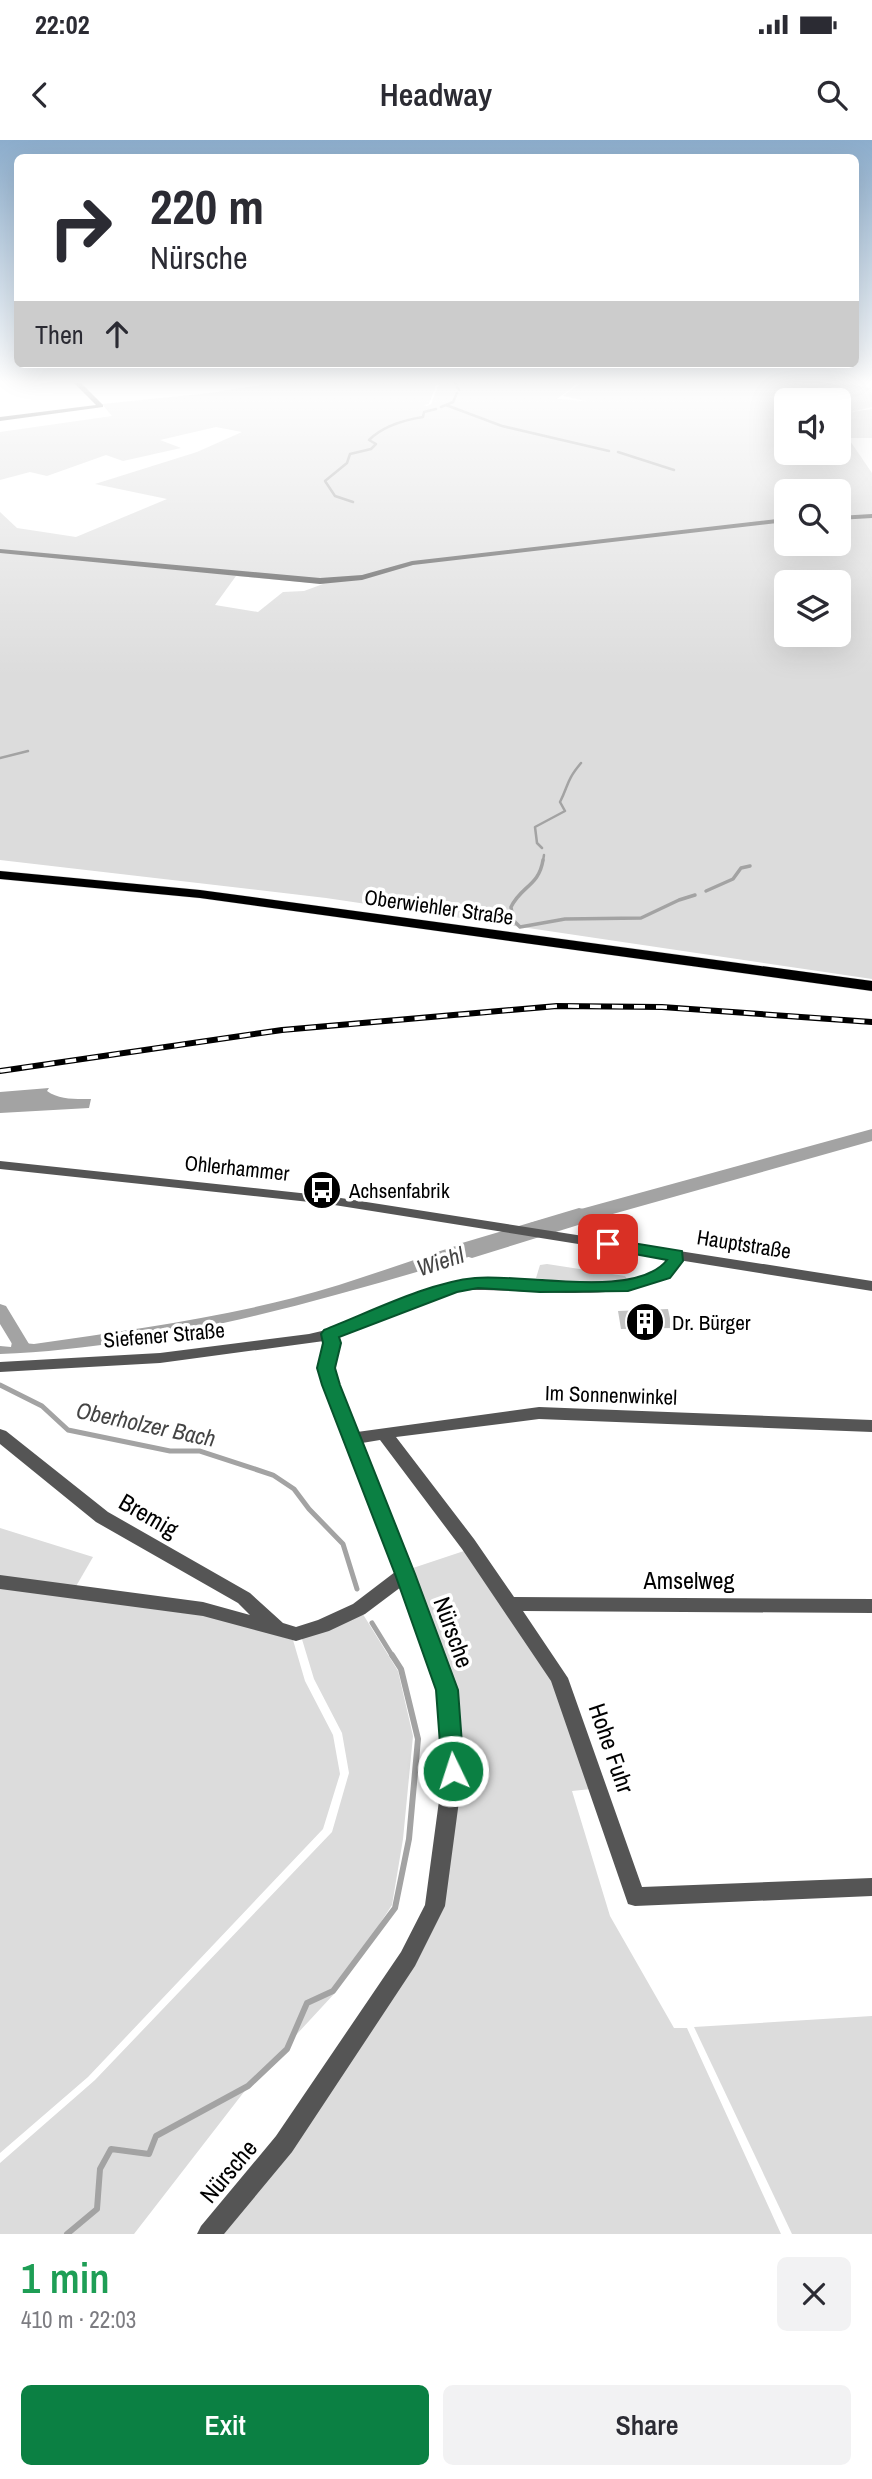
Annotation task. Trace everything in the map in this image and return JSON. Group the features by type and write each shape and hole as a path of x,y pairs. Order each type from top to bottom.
{"main road":[{"name":"Oberwiehler Straße","path":"0,876 200,894 872,986"}],"street":[{"path":"851,517 872,516"},
{"path":"0,551 320,581 362,577 412,564 774,521"},
{"name":"Ohlerhammer","path":"0,1165 303,1197 676,1255"},
{"name":"Hauptstraße","path":"330,1334 454,1286 478,1283 540,1287 628,1286 664,1274 671,1267 676,1255 872,1286"},
{"name":"Siefener Straße","path":"0,1367 226,1352 330,1334"},
{"name":"Nürsche","path":"209,2234 284,2144 408,1959 435,1906 453,1771 447,1690 405,1574 350,1439 326,1368 332,1343 330,1334"},
{"name":"Im Sonnenwinkel","path":"350,1439 539,1413 872,1426"},
{"name":"Hohe Fuhr","path":"384,1433 468,1544 559,1678 635,1897 872,1886"},
{"name":"Bremig","path":"0,1435 102,1517 244,1598 279,1630"},
{"path":"0,1582 203,1609 296,1634 324,1626 359,1609 405,1574"},
{"name":"Amselweg","path":"507,1604 872,1606"}],"shaded area":[{"path":"105,481 774,481 774,556 851,556 851,481 872,481 872,979 326,898 0,860 0,512 17,528 76,537 167,499 95,484","holes":["236,576 323,584 304,591 283,592 258,612 215,605"]},
{"path":"540,1265 625,1276 628,1281 566,1282 536,1278"},
{"path":"0,1528 93,1557 75,1588 0,1579"},
{"path":"464,1551 553,1676 591,1789 572,1791 610,1916 674,2028 687,2028 781,2234 215,2234 439,1909 451,1687 410,1569"},
{"path":"0,1586 201,1613 293,1640 305,1681 333,1735 340,1774 323,1829 88,2077 0,2153"},
{"path":"361,1611 398,1671 413,1736 403,1839 392,1905 334,1994 247,2088 134,2234 0,2234 0,2163 95,2080 332,1832 349,1773 342,1733 314,1679 301,1636"},
{"path":"872,2016 872,2234 792,2234 694,2027"}],"water":[{"path":"49,1088 47,1091 62,1097 91,1099 89,1108 0,1113 0,1092"},
{"path":"872,1129 872,1141 563,1228 530,1223"},
{"path":"492,1235 526,1240 331,1296 200,1328 67,1349 0,1354 0,1346 11,1347 12,1342 34,1344 261,1306 343,1284"}],"building":[{"name":"Dr. Bürger","path":"668,1309 672,1328 621,1329 618,1311"}],"waterway":[{"path":"325,481 335,496 353,502"},
{"path":"0,758 28,751"},
{"path":"542,848 537,843 535,827 565,811 560,802 581,763"},
{"path":"543,861 544,855"},
{"path":"543,860 534,881 511,907 513,920 520,927 565,919 641,918 695,895"},
{"path":"706,891 733,879 741,868 750,866"},
{"name":"Wiehl","path":"472,1249 579,1216"},
{"path":"0,1310 23,1348"},
{"name":"Oberholzer Bach","path":"0,1385 42,1406 68,1430 170,1451 200,1451 273,1475 294,1489 309,1509 343,1544 357,1589"},
{"name":"Oberholzer Bach","path":"372,1623 393,1657"},
{"name":"Oberholzer Bach","path":"67,2234 97,2209 100,2169 111,2149 149,2154 156,2136 248,2086 287,2049 307,2003 333,1991 395,1908 409,1839 418,1739 401,1669 392,1655"}],"railway":[{"path":"0,1071 282,1030 557,1006 662,1007 872,1022"}],"place":[{"name":"Achsenfabrik","path":"322,1190"},
{"name":"Dr. Bürger","path":"645,1322"}],"route":[{"path":"453,1771 447,1690 331,1385 326,1368 332,1343 330,1334 454,1286 478,1283 540,1287 628,1286 664,1274 675,1261 676,1255 608,1244"}]}
